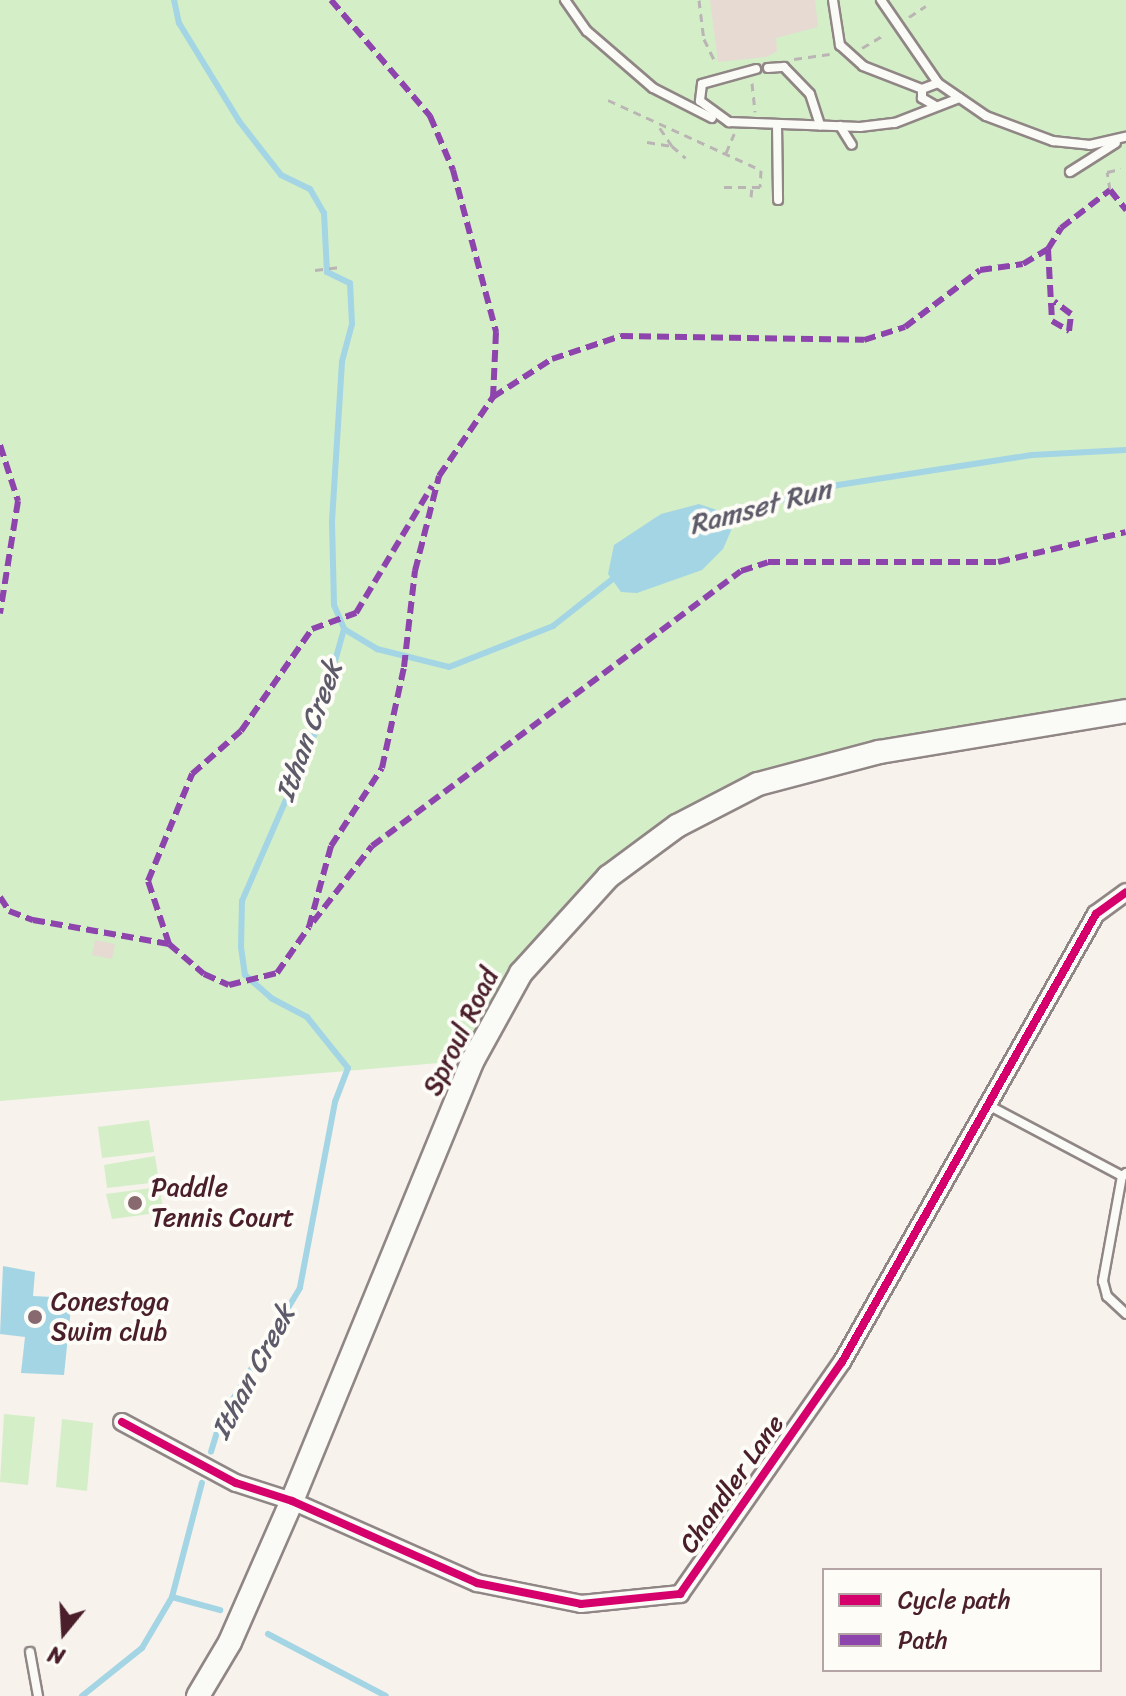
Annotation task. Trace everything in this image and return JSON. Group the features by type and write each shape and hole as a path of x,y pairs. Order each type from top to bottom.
{"main road":[{"name":"Sproul Road","path":"198,1696 230,1642 292,1501 473,1060 521,973 608,877 677,826 758,784 879,752 1126,711"}],"street":[{"name":"Chandler Lane","path":"122,1422 236,1483 292,1501 477,1583 581,1604 680,1594 842,1362 1096,914 1126,892"}],"lane":[{"path":"565,0 587,31 653,88 692,113 739,123 840,126 895,123 934,105 959,98"},
{"path":"833,0 840,45 863,66 922,89 938,83"},
{"path":"881,0 938,83 986,116 1053,141 1123,138"},
{"path":"768,68 784,67 810,94 820,125"},
{"path":"729,122 700,101 702,84 753,70"},
{"path":"922,89 922,98 934,105"},
{"path":"777,124 778,200"},
{"path":"840,126 852,145"},
{"path":"1070,172 1123,138"},
{"path":"988,1105 1124,1175 1103,1281 1107,1296 1126,1314"},
{"path":"30,1652 38,1696"}],"path":[{"path":"699,0 704,39 715,62"},
{"path":"903,22 926,6"},
{"path":"859,50 885,34"},
{"path":"790,60 834,52"},
{"path":"753,70 756,123"},
{"path":"608,100 660,128 761,170 760,187 724,187"},
{"path":"726,153 739,123"},
{"path":"660,128 672,146 686,158"},
{"path":"647,142 672,146"},
{"path":"1110,190 1107,172 1121,169"},
{"path":"751,197 752,187"},
{"path":"315,270 338,267"}],"green space":[{"path":"0,0 1126,0 1126,711 758,784 677,826 521,973 473,1060 0,1101"},
{"path":"149,1120 154,1152 102,1158 98,1127"},
{"path":"155,1156 159,1182 107,1188 104,1165"},
{"name":"Paddle Tennis Court","path":"159,1187 164,1212 112,1219 106,1194"},
{"path":"4,1414 35,1417 28,1485 0,1482"},
{"path":"62,1419 93,1423 87,1491 56,1487"}],"water":[{"path":"699,504 729,514 733,526 723,549 702,570 637,593 621,592 608,574 614,545 661,514"},
{"name":"Conestoga Swim club","path":"3,1266 35,1272 33,1296 72,1298 64,1375 21,1373 25,1337 0,1334"}],"building":[{"path":"710,0 815,0 818,27 776,38 777,51 767,57 718,62"},
{"path":"95,940 115,944 112,959 92,955"}],"waterway":[{"name":"Ithan Creek","path":"174,0 179,23 239,121 281,175 310,189 324,213 327,272 350,283 352,324 342,362 332,522 334,605 344,629 315,733 242,901 241,947 245,975 271,998 307,1017 348,1068 335,1102 300,1288 221,1419 211,1452"},
{"name":"Ramset Run","path":"724,516 838,485 1032,455 1126,450"},
{"name":"Ramset Run","path":"344,629 377,649 449,667 553,626 615,577"},
{"name":"Ithan Creek","path":"82,1696 142,1648 172,1597 202,1483"},
{"path":"172,1597 220,1610"},
{"path":"268,1634 386,1696"}],"marked path":[{"path":"331,0 430,116 453,170 496,332 493,397"},
{"path":"1048,249 1061,228 1110,190 1126,210"},
{"path":"0,897 9,911 33,920 169,944 204,974 229,985 277,973 309,927 331,846 382,768 404,667 415,571 439,476 493,397 552,359 621,336 864,340 905,327 980,270 1023,264 1048,249 1052,321 1069,331 1071,314 1054,301"},
{"path":"0,445 18,501 0,614"},
{"path":"169,944 148,881 192,774 241,731 312,629 356,613 432,486"},
{"path":"313,922 372,846 741,571 768,562 998,562 1126,532"}],"cycle path":[{"path":"122,1422 236,1483 292,1501 477,1583 581,1604 680,1594 842,1362 1096,914 1126,892"}],"place":[{"name":"Paddle Tennis Court","path":"135,1203"},
{"name":"Conestoga Swim club","path":"35,1317"}]}
